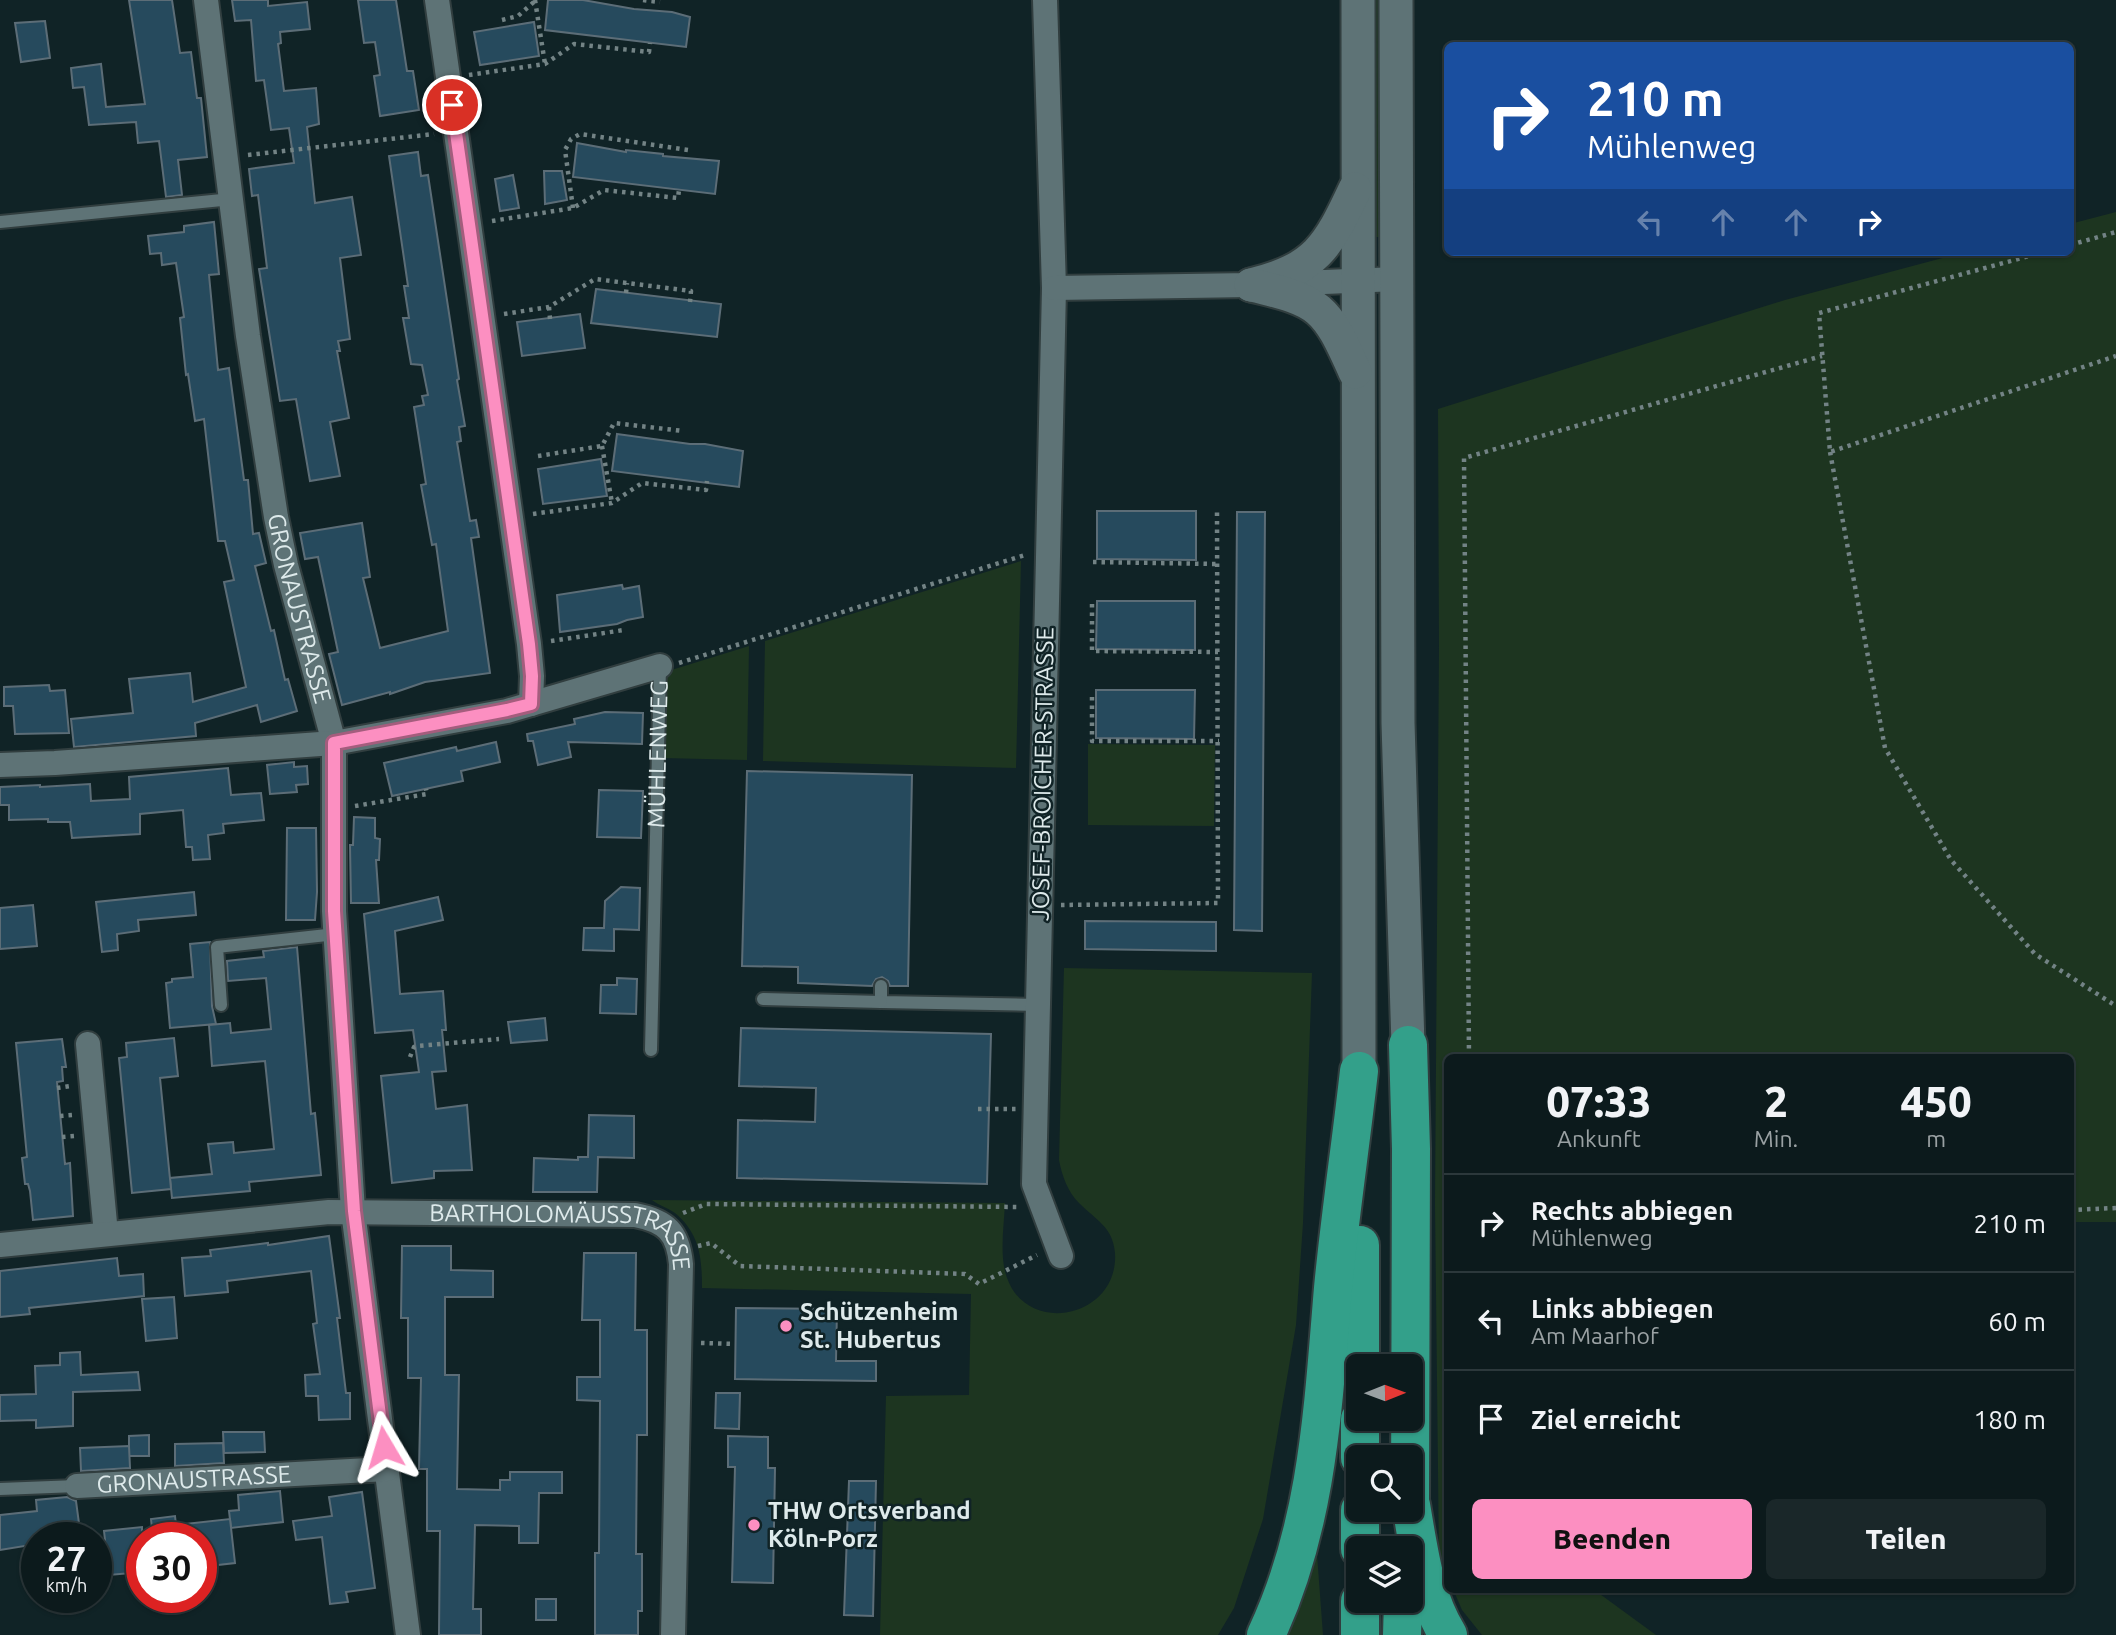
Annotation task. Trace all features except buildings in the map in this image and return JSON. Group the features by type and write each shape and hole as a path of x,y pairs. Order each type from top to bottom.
{"highway":[{"path":"1408,1045 1411,1177 1410,1445"},
{"path":"1359,1071 1360,1354"},
{"path":"1266,1635 1303,1534 1315,1477 1359,1071"},
{"path":"1413,1522 1426,1584 1439,1620 1448,1635"},
{"path":"1360,1613 1360,1635"},
{"path":"1402,1635 1403,1613"}],"main road":[{"path":"1358,0 1359,1071"},
{"path":"1396,0 1398,723 1408,1045"},
{"path":"1251,285 1277,279 1311,260 1339,225 1359,180"},
{"path":"1251,285 1305,300 1319,309 1341,340 1359,380"}],"street":[{"name":"GRONAUSTRASSE","path":"206,0 248,336 276,517 286,565 334,743 335,934 354,1211 408,1635"},
{"path":"436,0 512,517 529,644 531,704"},
{"name":"JOSEF-BROICHER-STRASSE","path":"1045,0 1054,288 1034,1184 1059,1250"},
{"path":"1054,288 1251,285 1397,279"},
{"name":"MÜHLENWEG","path":"0,765 334,743 507,710 660,666"},
{"path":"88,1044 106,1234"},
{"name":"BARTHOLOMÄUSSTRASSE","path":"0,1245 354,1211 635,1215 652,1218 666,1226 679,1249 680,1343 673,1635"},
{"name":"GRONAUSTRASSE","path":"76,1486 387,1469"}],"lane":[{"path":"0,222 232,199"},
{"name":"MÜHLENWEG","path":"651,1050 660,666"},
{"path":"221,1005 217,947 335,934"},
{"path":"881,986 881,1002"},
{"path":"763,999 1038,1005"},
{"name":"GRONAUSTRASSE","path":"0,1489 76,1486"}],"path":[{"path":"502,20 518,16 535,0"},
{"path":"535,0 545,64"},
{"path":"642,0 660,2"},
{"path":"583,43 585,35"},
{"path":"448,78 545,64 574,44 649,52 650,43"},
{"path":"511,60 512,68"},
{"path":"226,158 456,132"},
{"path":"573,208 565,150 571,139 580,134 688,150"},
{"path":"610,190 611,181"},
{"path":"470,224 573,208 604,190 678,198 679,190"},
{"path":"537,205 538,214"},
{"path":"2074,244 2116,232"},
{"path":"2029,256 1819,313 1830,452 1885,748 1951,860 2035,954 2116,1006"},
{"path":"482,317 549,307 595,279 691,291 690,302"},
{"path":"626,293 627,283"},
{"path":"549,307 550,319"},
{"path":"1469,1054 1464,458 1822,356"},
{"path":"1830,452 2116,356"},
{"path":"612,503 602,446 614,423 683,431"},
{"path":"538,456 602,446"},
{"path":"642,483 643,474"},
{"path":"512,517 612,503 642,483 706,490 707,481"},
{"path":"575,500 576,508"},
{"path":"1090,906 1219,903 1217,508"},
{"path":"660,666 676,664 1049,547"},
{"path":"1093,562 1218,564"},
{"path":"1092,604 1092,651 1218,652"},
{"path":"593,627 594,636"},
{"path":"529,644 624,630"},
{"path":"1092,697 1092,741 1219,741"},
{"path":"334,809 428,794 426,789"},
{"path":"410,1057 417,1046 499,1039"},
{"path":"978,1109 1035,1110"},
{"path":"666,1226 681,1214 706,1204 1042,1207"},
{"path":"2074,1210 2116,1208"},
{"path":"679,1249 711,1243 740,1266 965,1274 979,1284 1059,1250"},
{"path":"680,1343 735,1344"}],"green space":[{"path":"1371,0 1379,0 1380,237 1372,237"},
{"path":"2116,212 2116,1222 2074,1222 2074,1054 1444,1054 1444,1569 1439,1557 1435,1203 1438,409 1785,300 1950,256 2074,256 2074,223"},
{"path":"1021,561 1016,768 763,761 765,641"},
{"path":"749,646 747,760 663,758 665,672"},
{"path":"1088,744 1215,745 1214,826 1088,825"},
{"path":"1064,968 1312,973 1303,1223 1296,1325 1263,1519 1234,1608 1218,1635 880,1635 886,1396 969,1395 971,1294 702,1288 698,1247 690,1229 675,1213 652,1200 1005,1203 1003,1260 1007,1278 1018,1296 1033,1308 1051,1313 1070,1312 1088,1305 1103,1292 1112,1275 1115,1253 1107,1230 1072,1194 1059,1160"},
{"path":"1316,1541 1323,1635 1276,1635"},
{"path":"1455,1593 1598,1593 1656,1635 1482,1635 1462,1610"}],"place":[{"name":"Schützenheim St. Hubertus","path":"786,1326"},
{"name":"THW Ortsverband Köln-Porz","path":"754,1525"}],"route":[{"path":"384,1447 354,1211 334,911 334,743 531,704 529,644 452,105"}]}
